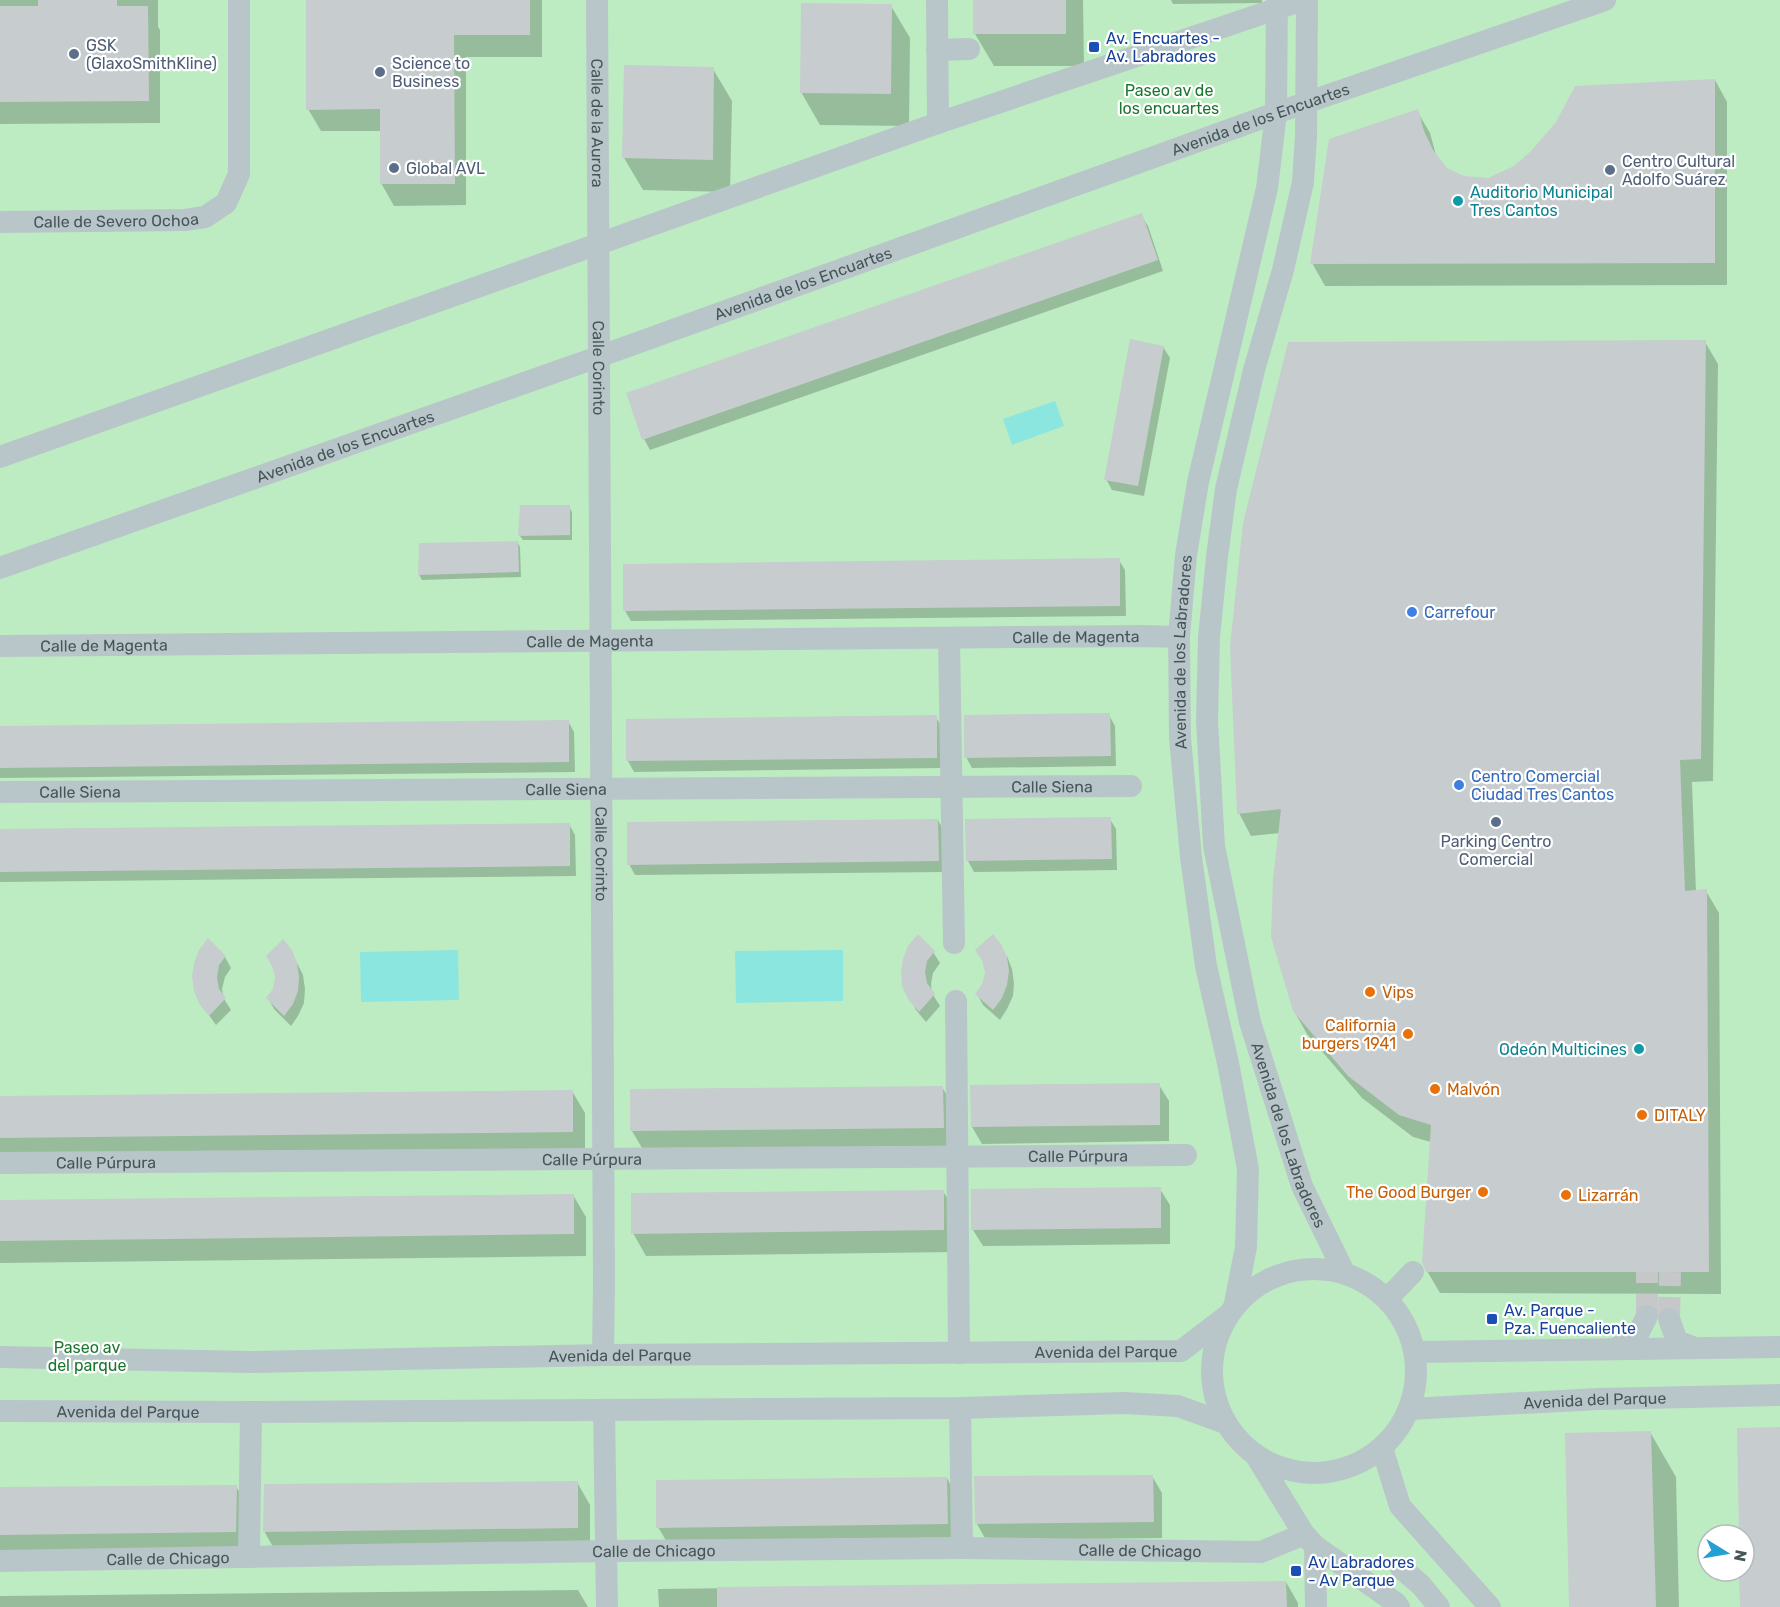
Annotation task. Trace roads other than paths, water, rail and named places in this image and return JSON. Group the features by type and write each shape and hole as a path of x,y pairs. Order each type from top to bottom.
{"street":[{"name":"Calle de Severo Ochoa","path":"0,222 185,220 206,217 226,203 239,174 239,0"},
{"name":"Calle de la Aurora","path":"597,0 598,245"},
{"path":"937,0 938,123"},
{"path":"0,457 1277,4 1305,0"},
{"name":"Avenida de los Labradores","path":"1305,0 1306,102 1303,182 1283,270 1254,370 1227,489 1209,637 1207,720 1214,846 1250,1022 1302,1186 1344,1272"},
{"name":"Avenida de los Encuartes","path":"0,568 598,357 1306,102 1605,0"},
{"name":"Avenida de los Labradores","path":"1231,1311 1246,1247 1248,1169 1228,1063 1206,966 1191,856 1180,738 1179,637 1186,555 1198,482 1267,188 1276,113 1277,4"},
{"path":"938,50 969,49"},
{"name":"Calle Corinto","path":"598,245 603,1355"},
{"name":"Calle de Magenta","path":"0,646 1179,637"},
{"path":"949,638 954,943"},
{"name":"Calle Siena","path":"0,792 1131,786"},
{"path":"956,1001 959,1353"},
{"name":"Calle Púrpura","path":"0,1163 1186,1155"},
{"path":"1256,1456 1287,1470 1320,1474 1353,1466 1382,1448 1398,1430 1409,1409 1416,1381 1415,1352 1406,1325 1387,1299 1369,1284 1344,1272 1311,1268 1279,1274 1250,1290 1231,1311 1216,1341 1211,1368 1215,1397 1225,1423 1239,1441 1256,1456 1310,1540 1396,1602 1399,1607"},
{"path":"1387,1299 1413,1272"},
{"name":"Avenida del Parque","path":"0,1357 251,1362 603,1355 1181,1351 1231,1311"},
{"path":"1615,1349 1637,1336 1658,1318 1677,1341 1695,1348"},
{"path":"1415,1352 1780,1347"},
{"name":"Avenida del Parque","path":"1409,1409 1599,1399 1780,1395"},
{"name":"Avenida del Parque","path":"0,1411 960,1408 1124,1403 1178,1406 1225,1423"},
{"path":"960,1408 962,1548"},
{"path":"604,1410 607,1607"},
{"path":"249,1557 251,1412"},
{"path":"1382,1448 1400,1506 1490,1607"},
{"path":"1310,1540 1316,1607"},
{"name":"Calle de Chicago","path":"0,1561 962,1548 1261,1552 1310,1540"},
{"path":"1401,1568 1421,1584 1438,1607"}],"water":[{"path":"1055,401 1064,426 1012,445 1003,419"},
{"path":"458,950 459,1000 361,1002 360,952"},
{"path":"843,950 843,1001 736,1003 735,951"}],"tunnel":[{"path":"1647,1272 1647,1316"},
{"path":"1669,1319 1670,1272"}],"place":[{"name":"Av. Encuartes - Av. Labradores","path":"1094,47"},
{"name":"GSK (GlaxoSmithKline)","path":"74,54"},
{"name":"Science to Business","path":"380,72"},
{"name":"Global AVL","path":"394,168"},
{"name":"Centro Cultural Adolfo Suárez","path":"1610,170"},
{"name":"Auditorio Municipal Tres Cantos","path":"1458,201"},
{"name":"Carrefour","path":"1412,612"},
{"name":"Centro Comercial Ciudad Tres Cantos","path":"1459,785"},
{"name":"Parking Centro Comercial","path":"1496,822"},
{"name":"Vips","path":"1370,992"},
{"name":"California burgers 1941","path":"1408,1034"},
{"name":"Odeón Multicines","path":"1639,1049"},
{"name":"Malvón","path":"1435,1089"},
{"name":"DITALY","path":"1642,1115"},
{"name":"The Good Burger","path":"1483,1192"},
{"name":"Lizarrán","path":"1566,1195"},
{"name":"Av. Parque - Pza. Fuencaliente","path":"1492,1319"},
{"name":"Av Labradores - Av Parque","path":"1296,1571"}],"park label":[{"name":"Paseo av de los encuartes","path":"1169,99"},
{"name":"Paseo av del parque","path":"87,1356"}]}
